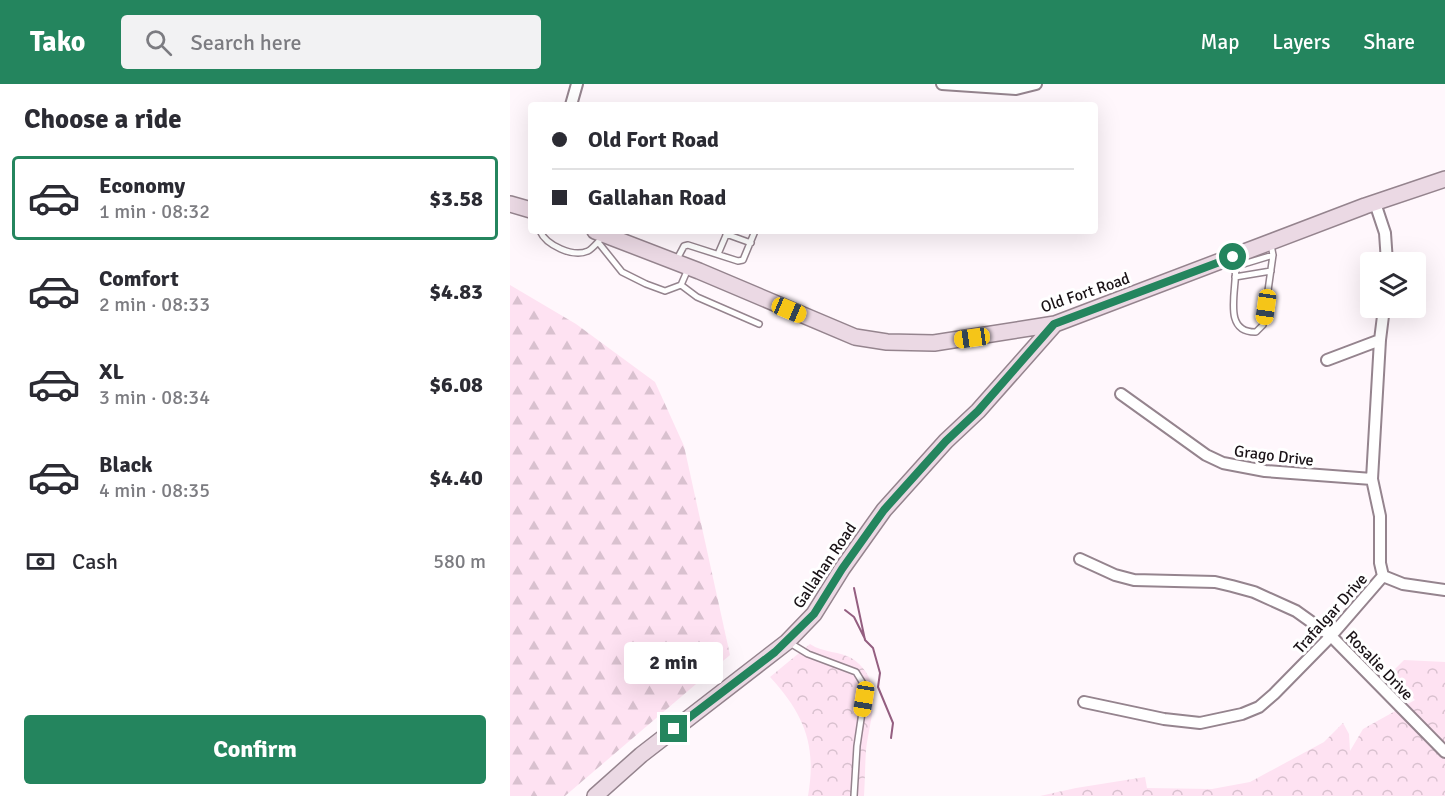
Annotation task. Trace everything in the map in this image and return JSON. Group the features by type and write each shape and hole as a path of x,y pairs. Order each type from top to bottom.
{"main road":[{"name":"Old Fort Road","path":"599,236 682,265 834,329 867,340 934,343 1054,324 1272,249 1375,203 1445,179"},
{"path":"510,204 528,209"},
{"name":"Gallahan Road","path":"595,796 641,755 787,642 814,614 842,569 884,510 946,441 978,411 1054,324"}],"street":[{"path":"572,102 577,84"},
{"path":"942,84 1016,89 1036,84"},
{"path":"1375,203 1385,232 1386,252"},
{"name":"Trafalgar Drive","path":"1084,702 1164,719 1200,723 1242,714 1259,707 1331,636 1383,576 1380,563 1380,516 1371,479 1383,318"},
{"path":"1327,360 1380,340"},
{"name":"Grago Drive","path":"1122,394 1206,455 1223,463 1265,471 1371,479"},
{"name":"Rosalie Drive","path":"1080,559 1115,575 1134,580 1215,582 1254,592 1296,611 1331,636 1445,752"},
{"path":"1383,576 1403,584 1445,590"}],"lane":[{"path":"542,234 549,243 573,252 588,251 599,236 622,272 665,291 681,285"},
{"path":"718,254 726,234"},
{"path":"731,234 750,243"},
{"path":"681,285 684,246 688,245 738,261 743,260 754,234"},
{"path":"1235,261 1233,289 1235,318 1239,328 1247,332 1256,332 1263,325 1272,249"},
{"path":"1235,277 1271,271"},
{"path":"681,285 697,297 759,324"},
{"path":"787,642 808,654 856,672 864,685 854,796"}],"green space":[{"path":"510,285 576,324 655,382 684,446 730,655 565,796 510,796"},
{"path":"810,644 853,659 862,667 871,681 872,717 866,750 864,796 808,796 811,761 805,731 792,704 770,677"},
{"path":"1404,660 1445,662 1445,796 1040,796 1145,777 1147,788 1212,789 1250,782 1324,742 1343,723 1349,734 1350,751 1363,729 1415,700 1390,674"}],"waterway":[{"path":"854,588 865,640 873,648 880,673 878,687 893,723 891,738"},
{"path":"845,610 854,617 865,639"}],"route":[{"path":"674,729 750,673 787,642 814,614 865,534 884,510 946,441 978,411 1054,324 1233,257"}]}
